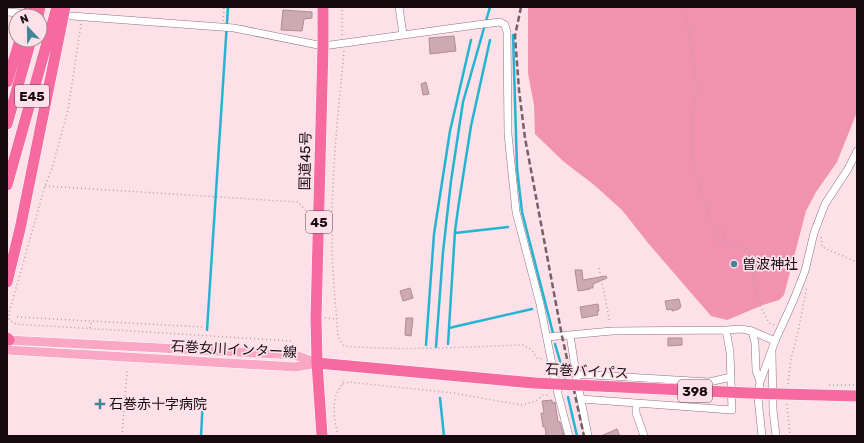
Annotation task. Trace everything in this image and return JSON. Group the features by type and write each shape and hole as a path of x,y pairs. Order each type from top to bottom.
{"highway":[{"name":"E45","path":"7,185 57,7"},
{"name":"国道45号","path":"322,436 317,363 316,318 323,7"},
{"path":"7,282 69,12"},
{"path":"7,82 18,48"},
{"name":"E45","path":"7,124 29,48"},
{"name":"石巻バイパス","path":"317,363 534,383 748,394 857,396"}],"main road":[{"name":"石巻女川インター線","path":"8,342 296,367 317,363"}],"street":[{"path":"399,7 403,34"},
{"path":"69,12 82,17 225,28 323,46 476,24 500,22 505,25 507,32 508,134 516,212 552,358 558,394 570,436"},
{"path":"762,436 758,398 760,382 774,344 805,271 814,233 825,204 848,170 857,151"},
{"path":"547,337 612,331 741,329 752,331 774,344"},
{"path":"581,399 732,410 730,352 726,330"},
{"path":"752,331 756,343 756,370 760,382"},
{"path":"570,335 588,436"},
{"path":"774,344 773,410 776,436"},
{"path":"576,374 709,382 731,377"},
{"path":"636,403 636,413 644,436"}],"path":[{"path":"224,7 225,28"},
{"path":"342,7 343,43 332,214 332,272 338,337 344,346 425,349 523,345 532,350 537,358 552,358"},
{"path":"686,15 697,88 691,128 691,155 705,204 719,241 748,249 757,300 769,323 781,327"},
{"path":"82,17 68,110 52,168 44,186 9,313 9,320 16,324 292,341"},
{"path":"44,186 298,202 302,204 311,217"},
{"path":"817,224 820,229 822,247 857,262"},
{"path":"723,229 725,243"},
{"path":"599,268 612,331"},
{"path":"787,385 790,359 798,332 807,286"},
{"path":"17,317 203,327"},
{"path":"316,318 337,319"},
{"path":"90,328 92,321"},
{"path":"122,436 127,371"},
{"path":"338,436 334,408 336,395 343,384 343,378"},
{"path":"343,384 349,382 446,393 521,405 536,401 543,395 558,394"},
{"path":"788,399 790,436"}],"shaded area":[{"path":"528,7 857,7 857,112 837,162 816,192 806,211 784,295 779,300 727,320 711,316 648,243 622,210 593,184 564,162 535,134 534,105 528,73"}],"building":[{"path":"283,10 312,12 312,18 304,19 302,31 281,30"},
{"path":"454,36 456,51 430,54 429,38"},
{"path":"426,82 429,94 423,95 421,84"},
{"path":"575,270 582,270 583,280 606,276 607,278 593,284 593,288 578,291"},
{"path":"410,288 413,298 403,301 400,291"},
{"path":"679,299 681,307 679,309 672,311 672,309 667,310 665,301"},
{"path":"598,304 598,315 582,318 580,307"},
{"path":"406,318 413,318 411,336 405,335"},
{"path":"668,338 682,338 682,345 668,346"},
{"path":"552,400 552,403 555,402 558,422 560,422 564,436 546,436 545,427 543,427 541,413 544,413 542,401"},
{"path":"617,429 620,436 601,436"}],"waterway":[{"path":"207,330 228,7"},
{"path":"436,347 443,252 451,181 463,102 490,7"},
{"path":"513,35 517,168 522,212 553,333"},
{"path":"426,345 434,234 450,131 471,40"},
{"path":"448,344 455,231 459,202 471,126 490,40"},
{"path":"455,233 508,227"},
{"path":"449,328 532,309"},
{"path":"555,344 565,378"},
{"path":"568,397 577,436"},
{"path":"201,436 203,398"},
{"path":"440,398 444,436"}],"railway":[{"path":"521,7 515,36 519,90 525,138 562,336 584,436"}],"place":[{"name":"曽波神社","path":"734,264"},
{"name":"石巻赤十字病院","path":"100,404"}]}
